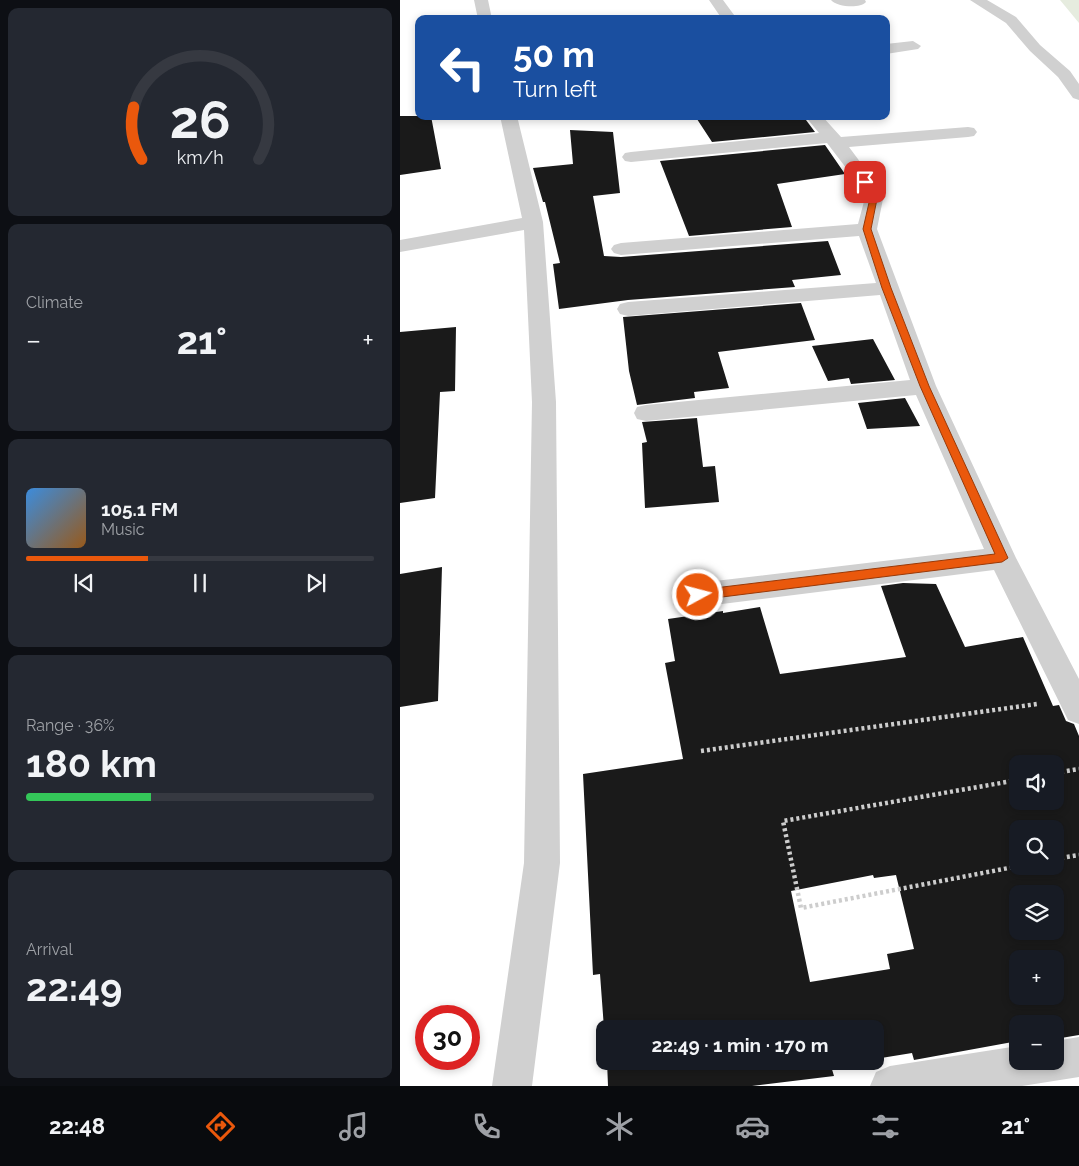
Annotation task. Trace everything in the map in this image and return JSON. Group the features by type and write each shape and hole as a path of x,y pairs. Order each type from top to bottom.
{"street":[{"path":"481,0 485,15"},
{"path":"716,0 727,15"},
{"path":"838,0 859,2"},
{"path":"977,0 1011,20 1035,48 1064,74 1079,95"},
{"path":"890,49 913,46"},
{"path":"509,120 533,222 544,402 542,862 512,1086"},
{"path":"816,120 834,140 874,194 867,229 924,386 1002,558 1076,705"},
{"path":"632,157 834,140 968,132"},
{"path":"400,246 533,222"},
{"path":"621,249 867,229"},
{"path":"628,309 887,288"},
{"path":"646,413 924,386"},
{"path":"698,595 1002,558"},
{"path":"1064,1059 1079,1057"},
{"path":"893,1086 1009,1068"}],"path":[{"path":"701,751 1076,705"},
{"path":"1064,772 1079,769"},
{"path":"1009,782 783,821 801,908 1009,868"},
{"path":"1064,858 1079,855"}],"shaded area":[{"path":"1060,0 1079,0 1079,23"}],"building":[{"path":"400,116 415,116 415,120 432,120 441,169 400,175"},
{"path":"698,120 806,120 815,132 712,142"},
{"path":"570,130 613,132 620,193 593,196 604,256 621,257 828,241 841,275 792,280 795,287 628,300 559,309 553,264 560,263 545,202 543,202 533,168 573,164"},
{"path":"825,145 845,174 777,184 792,227 689,236 660,161"},
{"path":"801,303 815,340 718,352 729,388 694,392 695,398 637,405 629,371 623,317"},
{"path":"456,327 455,391 440,392 435,498 400,503 400,332"},
{"path":"873,339 895,380 851,384 849,378 828,381 812,346"},
{"path":"905,398 920,426 867,429 858,403"},
{"path":"697,418 703,467 715,466 719,502 645,508 642,443 647,442 642,422"},
{"path":"442,567 438,701 400,707 400,574"},
{"path":"903,583 936,584 965,647 1023,637 1053,706 1059,705 1066,721 1074,724 1079,736 1079,1035 1064,1038 1064,1015 1009,1015 1009,1043 914,1060 912,1053 884,1058 884,1020 603,1020 600,974 593,975 583,774 683,759 665,663 675,661 668,619 760,607 780,674 906,657 881,586","holes":["873,875 874,878 896,875 914,949 887,954 890,969 810,982 791,891"]},
{"path":"607,1070 832,1070 834,1076 752,1086 608,1086"}],"route":[{"path":"698,595 1002,558 924,386 887,288 867,229 874,194 865,182"}]}
